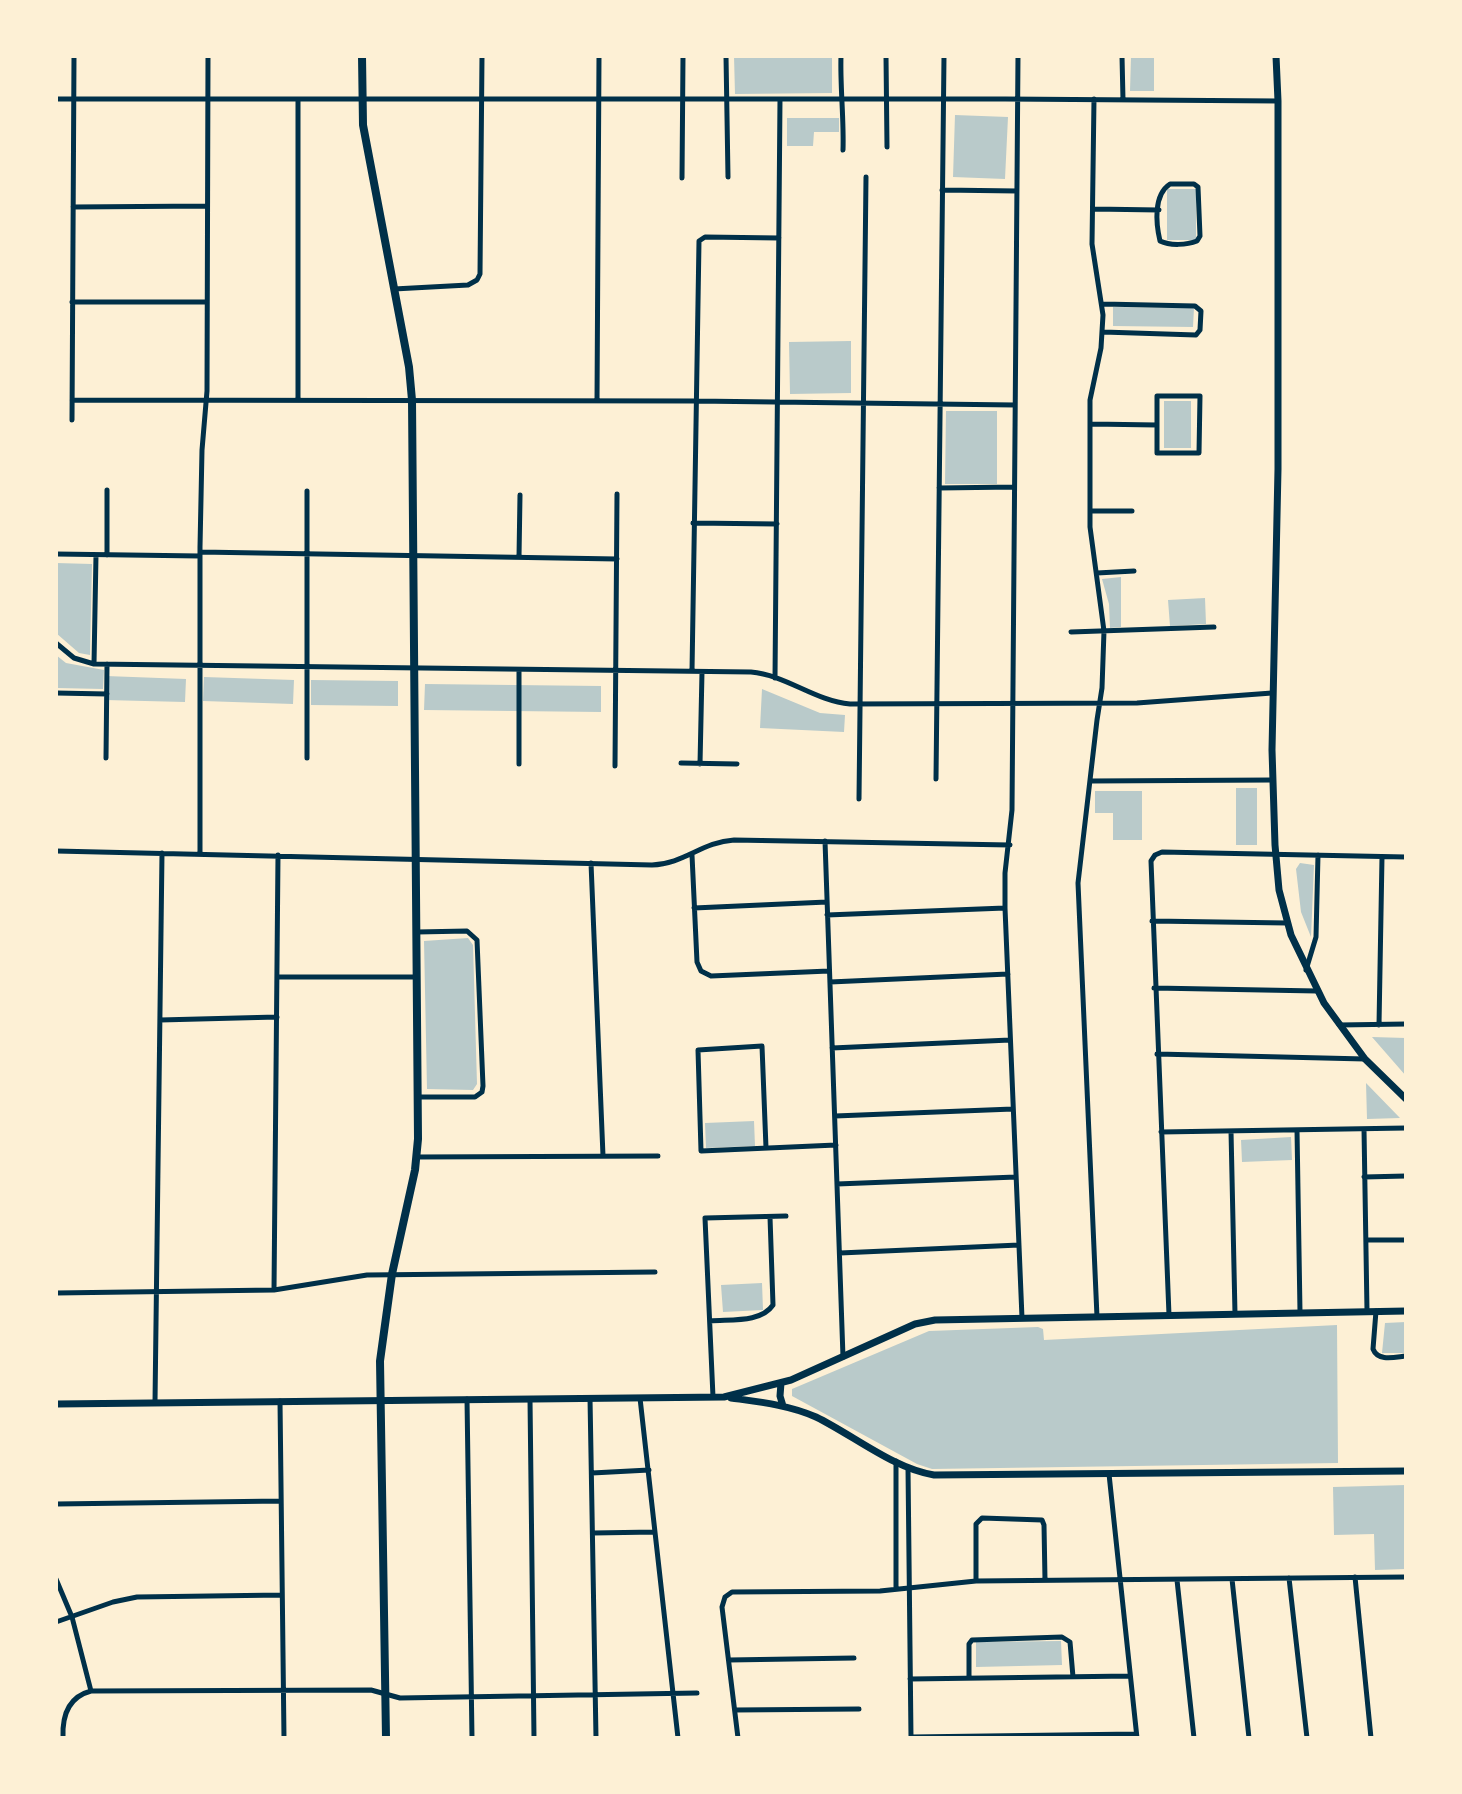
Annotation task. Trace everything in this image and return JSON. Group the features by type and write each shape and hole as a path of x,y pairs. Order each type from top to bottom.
{"main road":[{"path":"362,56 363,125 409,367 412,400 417,1157 391,1274 380,1360 386,1738"}],"street":[{"path":"72,420 74,56"},
{"path":"200,854 200,554 201,461 206,400 208,56"},
{"path":"394,289 468,285 479,277 482,56"},
{"path":"597,401 599,56"},
{"path":"682,56 682,178"},
{"path":"726,56 728,177"},
{"path":"841,56 843,150"},
{"path":"886,56 887,147"},
{"path":"936,779 944,56"},
{"path":"1018,56 1012,810 1005,873 1005,908 1022,1318"},
{"path":"1122,56 1122,100"},
{"path":"1276,56 1278,455 1272,780 1279,890 1287,923 1317,991 1338,1025 1366,1059 1405,1097"},
{"path":"56,99 1278,101"},
{"path":"298,99 298,400"},
{"path":"775,678 780,99"},
{"path":"1094,99 1093,254 1103,304 1103,331 1091,388 1090,511 1092,549 1104,631 1102,688 1078,883 1097,1317"},
{"path":"859,799 866,177"},
{"path":"1170,184 1194,184 1198,187 1200,236 1197,241 1190,244 1160,242 1159,210 1158,196 1162,189 1170,184"},
{"path":"942,190 1017,191"},
{"path":"73,206 207,206"},
{"path":"1093,209 1159,210"},
{"path":"692,671 699,241 705,237 779,239"},
{"path":"72,302 207,302"},
{"path":"1103,304 1199,307 1201,311 1200,330 1196,335 1103,331"},
{"path":"1157,396 1200,396 1199,453 1157,453 1157,425 1157,396"},
{"path":"72,400 695,401 1015,405"},
{"path":"1091,424 1157,425"},
{"path":"939,488 1014,487"},
{"path":"107,490 107,555"},
{"path":"307,491 307,758"},
{"path":"615,766 617,494"},
{"path":"519,557 520,495"},
{"path":"1090,511 1132,511"},
{"path":"693,523 777,524"},
{"path":"56,554 307,554 617,559"},
{"path":"94,664 96,555"},
{"path":"1097,573 1134,571"},
{"path":"1071,632 1214,627"},
{"path":"56,643 74,658 94,664 757,673 833,701 860,704 1146,703 1272,693"},
{"path":"106,758 107,664"},
{"path":"519,670 519,764"},
{"path":"700,764 702,672"},
{"path":"56,693 107,694"},
{"path":"681,763 737,764"},
{"path":"1091,780 1272,780"},
{"path":"56,851 662,865 726,840 1010,845"},
{"path":"825,841 843,1357"},
{"path":"1169,1315 1149,867 1155,855 1162,852 1406,857"},
{"path":"155,1402 162,853"},
{"path":"274,1290 278,855"},
{"path":"692,855 697,962 704,974 711,976 829,971"},
{"path":"1307,970 1316,937 1318,855"},
{"path":"1379,1025 1382,857"},
{"path":"591,863 603,1156"},
{"path":"694,908 827,902"},
{"path":"827,915 1005,908"},
{"path":"1152,921 1287,923"},
{"path":"417,932 467,931 477,940 483,1086 482,1092 475,1097 418,1097"},
{"path":"830,982 1008,974"},
{"path":"277,977 417,977"},
{"path":"1154,988 1317,991"},
{"path":"160,1020 276,1017"},
{"path":"1338,1025 1406,1024"},
{"path":"832,1048 1010,1040"},
{"path":"766,1149 762,1046 698,1050 701,1152 766,1149 836,1145"},
{"path":"1157,1054 1366,1059"},
{"path":"835,1116 1013,1109"},
{"path":"1364,1129 1367,1311"},
{"path":"1161,1132 1406,1129"},
{"path":"1297,1130 1300,1312"},
{"path":"1231,1131 1236,1314"},
{"path":"417,1157 658,1156"},
{"path":"1364,1177 1406,1176"},
{"path":"837,1184 1016,1177"},
{"path":"713,1397 705,1218 786,1216"},
{"path":"710,1321 759,1317 768,1313 773,1305 770,1217"},
{"path":"1366,1240 1406,1240"},
{"path":"840,1253 1019,1245"},
{"path":"56,1293 274,1290 350,1276 391,1274 655,1272"},
{"path":"1376,1311 1373,1349 1375,1354 1379,1357 1406,1356"},
{"path":"724,1397 781,1383 928,1321 1406,1311"},
{"path":"781,1383 780,1396 783,1406"},
{"path":"56,1404 724,1397 783,1406 813,1416 908,1468 934,1475 1406,1471"},
{"path":"590,1398 596,1738"},
{"path":"640,1398 678,1738"},
{"path":"467,1399 472,1738"},
{"path":"530,1399 534,1738"},
{"path":"280,1401 284,1738"},
{"path":"896,1461 896,1589"},
{"path":"908,1468 911,1737 1137,1736 1109,1474"},
{"path":"592,1473 649,1470"},
{"path":"56,1504 281,1501"},
{"path":"976,1581 976,1522 982,1518 1042,1520 1045,1580"},
{"path":"593,1533 655,1532"},
{"path":"1355,1577 1371,1738"},
{"path":"738,1738 722,1604 725,1597 732,1592 896,1589 976,1581 1406,1577"},
{"path":"1289,1578 1307,1738"},
{"path":"56,1579 72,1617 91,1691"},
{"path":"1232,1579 1249,1738"},
{"path":"1177,1580 1194,1738"},
{"path":"56,1622 137,1597 282,1595"},
{"path":"969,1678 969,1647 972,1640 1062,1637 1070,1642 1073,1677"},
{"path":"729,1660 854,1658"},
{"path":"910,1679 1130,1676"},
{"path":"63,1738 63,1722 68,1707 79,1696 91,1691 371,1690 400,1698 697,1693"},
{"path":"735,1710 859,1709"}],"shaded area":[{"path":"734,56 832,56 832,93 735,94"},
{"path":"1131,56 1154,56 1154,91 1130,91"},
{"path":"955,115 1008,117 1005,179 953,177"},
{"path":"787,118 839,118 839,132 814,132 813,146 787,146"},
{"path":"1167,189 1196,189 1196,240 1167,240"},
{"path":"1113,307 1194,308 1193,327 1113,326"},
{"path":"851,341 851,393 790,394 789,342"},
{"path":"1164,401 1191,401 1191,448 1164,448"},
{"path":"946,411 997,411 997,484 945,484"},
{"path":"56,563 92,564 90,655 79,653 56,633"},
{"path":"1121,577 1121,627 1110,628 1109,604 1102,579"},
{"path":"1205,598 1206,624 1170,626 1168,600"},
{"path":"56,655 66,663 104,670 103,689 56,688"},
{"path":"106,676 186,679 185,702 105,700"},
{"path":"204,677 294,680 293,704 203,701"},
{"path":"311,680 398,681 398,706 311,705"},
{"path":"425,684 601,686 601,712 424,710"},
{"path":"762,689 820,713 845,715 844,732 760,728"},
{"path":"1236,788 1257,788 1257,845 1236,845"},
{"path":"1095,791 1142,791 1142,840 1113,840 1113,813 1095,813"},
{"path":"1300,863 1314,865 1311,937 1301,912 1296,869"},
{"path":"468,938 473,945 477,1084 473,1090 427,1089 424,941"},
{"path":"1372,1037 1406,1038 1406,1076"},
{"path":"1366,1083 1400,1118 1367,1119"},
{"path":"754,1121 755,1146 706,1148 705,1123"},
{"path":"1291,1137 1292,1160 1242,1162 1241,1140"},
{"path":"762,1283 763,1310 723,1312 721,1285"},
{"path":"1406,1322 1406,1353 1382,1353 1385,1323"},
{"path":"1337,1325 1338,1463 932,1469 917,1464 792,1396 792,1389 929,1331 1038,1327 1043,1329 1044,1340"},
{"path":"1406,1485 1406,1569 1375,1570 1374,1534 1334,1535 1333,1487"},
{"path":"1061,1641 1062,1665 976,1667 976,1642"}]}
